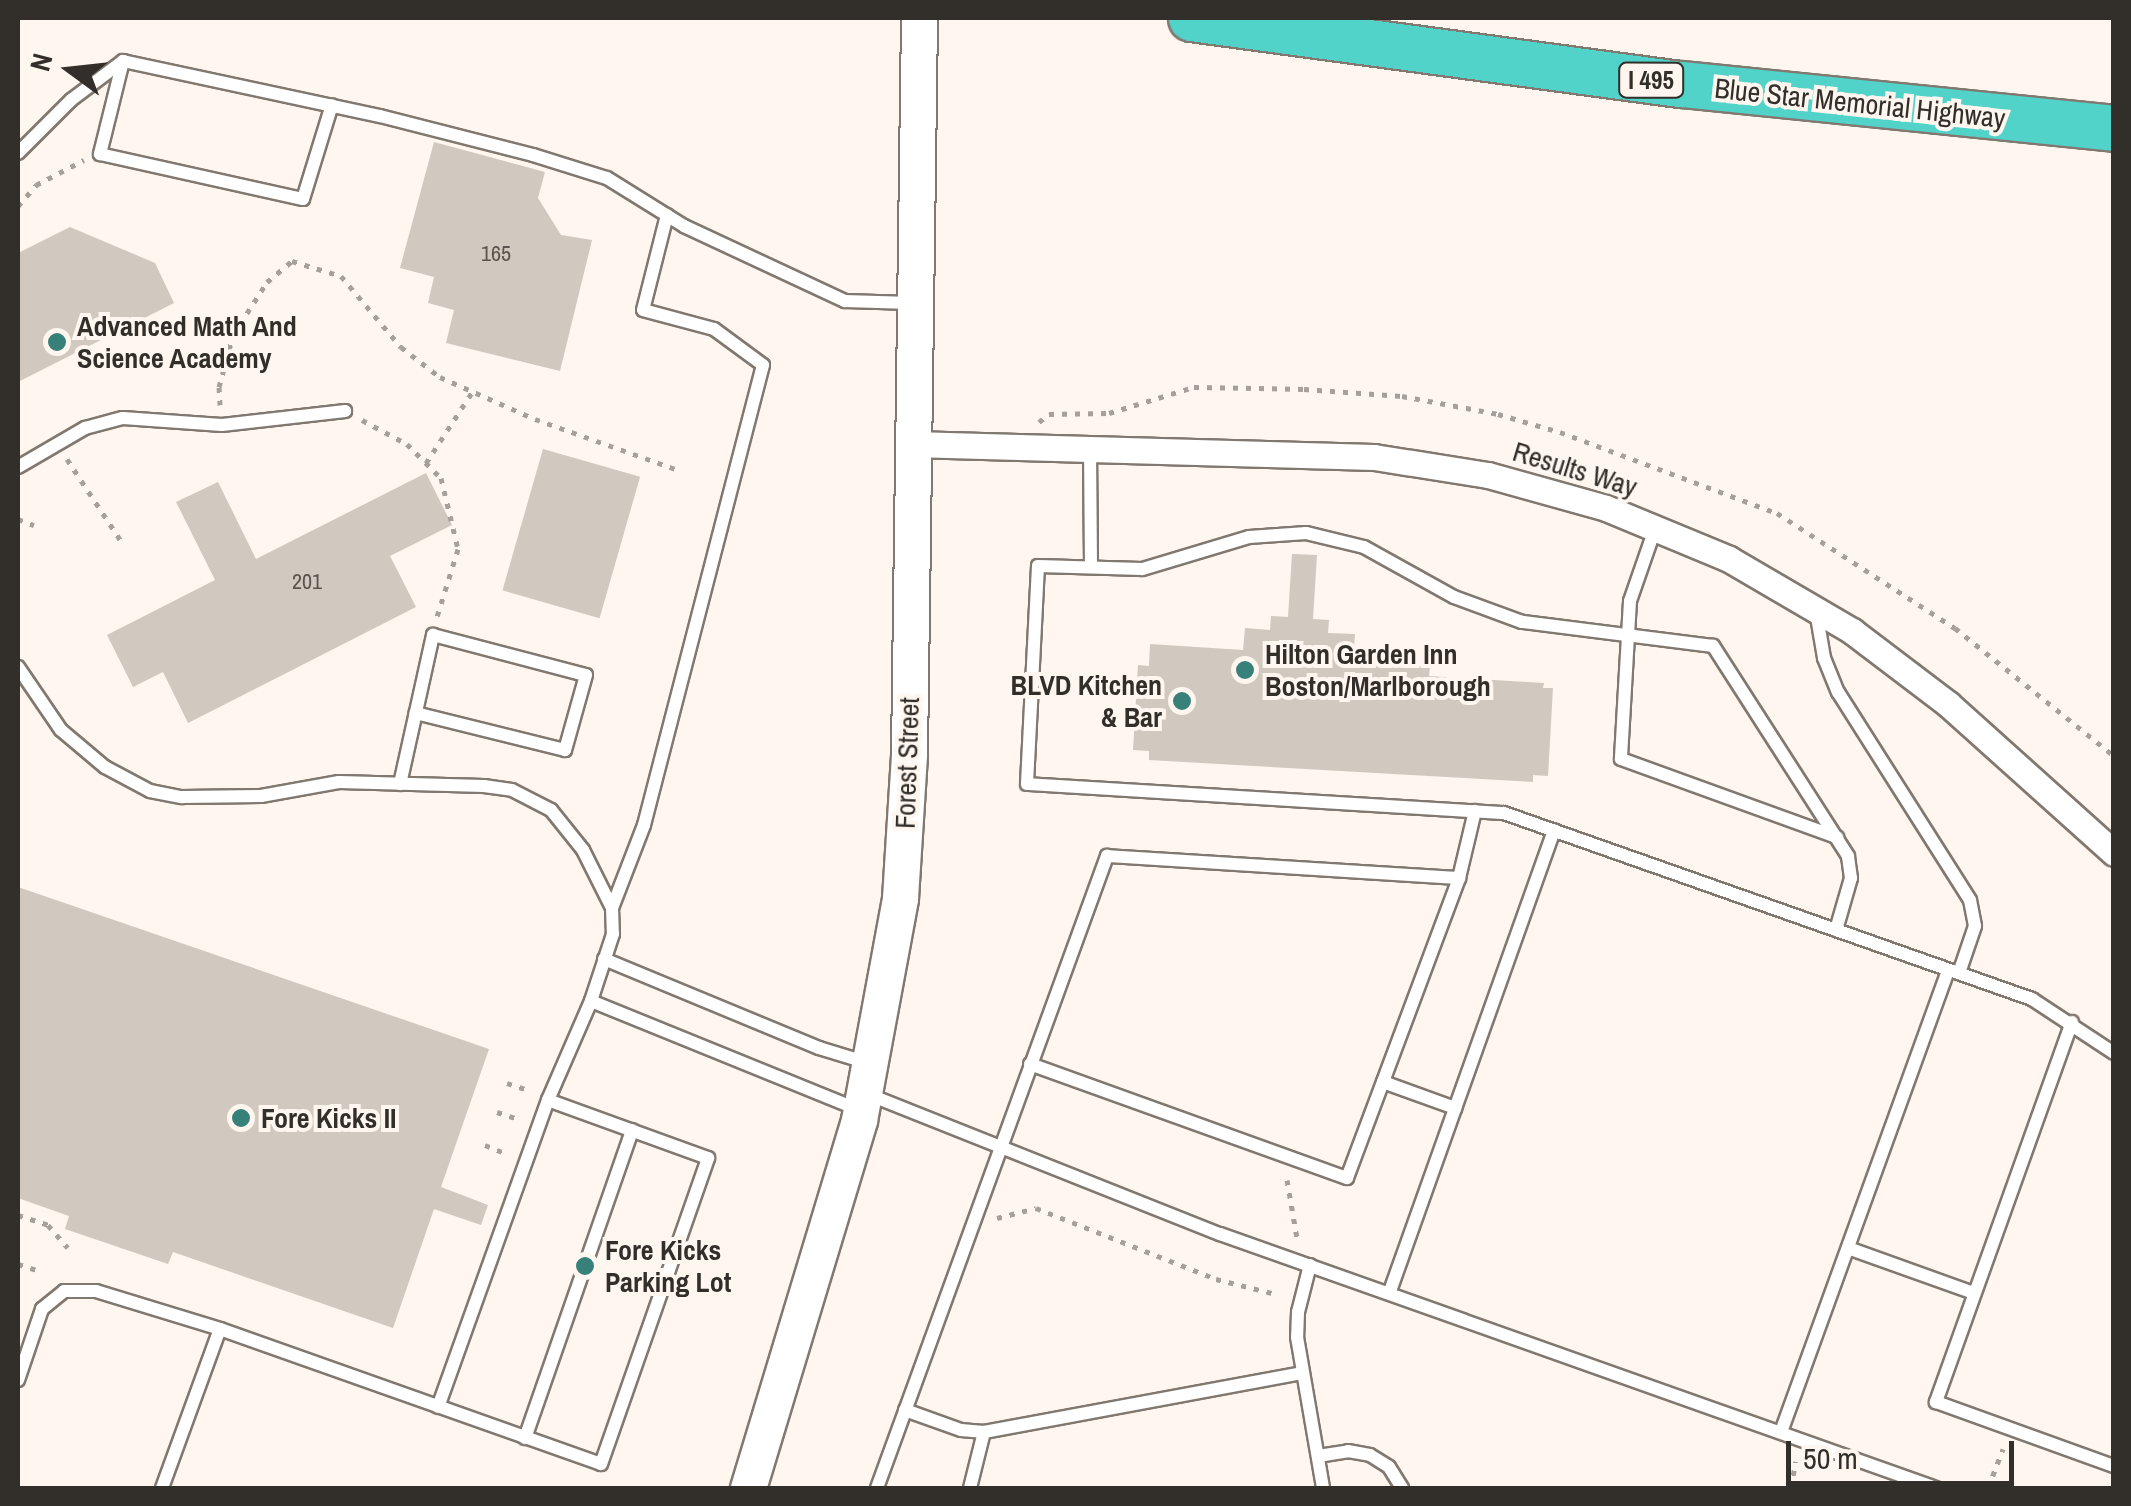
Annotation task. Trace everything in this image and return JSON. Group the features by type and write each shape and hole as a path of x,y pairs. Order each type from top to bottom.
{"highway":[{"name":"Blue Star Memorial Highway","path":"1191,18 1405,40 1772,95 2114,128"}],"main road":[{"name":"Forest Street","path":"748,1488 866,1089 895,933 906,828 919,18"}],"street":[{"name":"Results Way","path":"912,444 1288,452 1404,460 1536,486 1656,526 1729,559 1816,607 1929,688 2114,853"}],"lane":[{"path":"123,61 100,154 303,200 332,105"},
{"path":"18,152 72,100 123,61 332,105 607,178 667,215 845,300 914,303"},
{"path":"438,1408 548,1100 591,1001 613,934 612,908 644,826 763,364 714,329 643,310 667,215"},
{"path":"18,467 56,442 93,425 124,418 222,424 345,412"},
{"path":"1090,449 1090,568"},
{"path":"1656,526 1633,588 1621,760 1836,837"},
{"path":"1836,930 1852,870 1836,837 1713,646 1627,633 1555,628 1507,618 1454,597 1364,548 1306,533 1249,537 1158,568 1038,566 1028,784 1504,813 1554,830 1836,930 1954,971 2032,999 2114,1053"},
{"path":"1782,1432 1848,1248 1974,926 1970,900 1838,692 1824,658 1816,607"},
{"path":"400,784 432,635 586,675 565,750 416,713"},
{"path":"18,667 61,730 105,767 150,791 182,797 261,796 339,782 512,790 551,810 583,850 612,908"},
{"path":"1030,1064 1347,1178 1459,878 1475,811"},
{"path":"1390,1291 1554,830"},
{"path":"877,1488 1107,856 1459,878"},
{"path":"604,959 819,1048 866,1089"},
{"path":"591,1001 866,1089 1000,1146 1310,1266 1390,1291 1936,1488"},
{"path":"2072,1022 1936,1402 2114,1466"},
{"path":"1383,1082 1455,1108"},
{"path":"18,1380 42,1309 64,1291 96,1291 220,1329 601,1464 708,1158 548,1100"},
{"path":"525,1438 632,1130"},
{"path":"1848,1248 1974,1294"},
{"path":"1310,1266 1297,1324 1324,1488"},
{"path":"162,1488 220,1329"},
{"path":"906,1410 961,1430 984,1432 1302,1372"},
{"path":"970,1488 984,1432"},
{"path":"1318,1456 1348,1452 1370,1455 1389,1467 1402,1488"}],"path":[{"path":"18,206 36,185 100,154"},
{"path":"222,424 218,387 232,335 267,282 292,261 341,276 401,346 440,377 678,470"},
{"path":"426,463 473,391"},
{"path":"345,412 407,444 441,478 458,549 432,635"},
{"path":"56,442 122,544"},
{"path":"18,519 34,524"},
{"path":"1292,1158 1286,1174 1298,1242"},
{"path":"996,1218 1036,1208 1216,1279 1272,1293"},
{"path":"18,1215 48,1226 68,1248"},
{"path":"18,1264 40,1271"},
{"path":"1988,1488 2003,1449"},
{"path":"1791,1488 1797,1458"}],"building":[{"path":"434,142 545,172 538,198 561,235 592,240 560,371 446,343 454,310 428,303 434,277 400,268"},
{"name":"Advanced Math And Science Academy","path":"70,227 155,263 174,303 18,382 18,253"},
{"path":"543,449 640,477 600,618 502,590"},
{"path":"426,473 452,525 390,556 416,607 188,723 163,672 133,687 107,635 215,580 176,502 218,482 256,559"},
{"name":"Hilton Garden Inn Boston/Marlborough","path":"1292,554 1317,555 1313,619 1329,620 1328,633 1355,634 1353,662 1430,667 1429,676 1544,683 1543,688 1553,688 1548,776 1533,775 1533,782 1149,760 1149,751 1133,750 1138,665 1149,666 1150,644 1243,650 1245,628 1270,630 1271,616 1288,617"},
{"name":"Fore Kicks II","path":"18,887 489,1049 441,1187 488,1205 481,1225 434,1209 393,1328 173,1252 168,1264 65,1229 69,1216 18,1198"}],"place":[{"name":"Advanced Math And Science Academy","path":"57,342"},
{"name":"Hilton Garden Inn Boston/Marlborough","path":"1245,670"},
{"name":"BLVD Kitchen & Bar","path":"1182,701"},
{"name":"Fore Kicks II","path":"241,1118"},
{"name":"Fore Kicks Parking Lot","path":"585,1266"}]}
